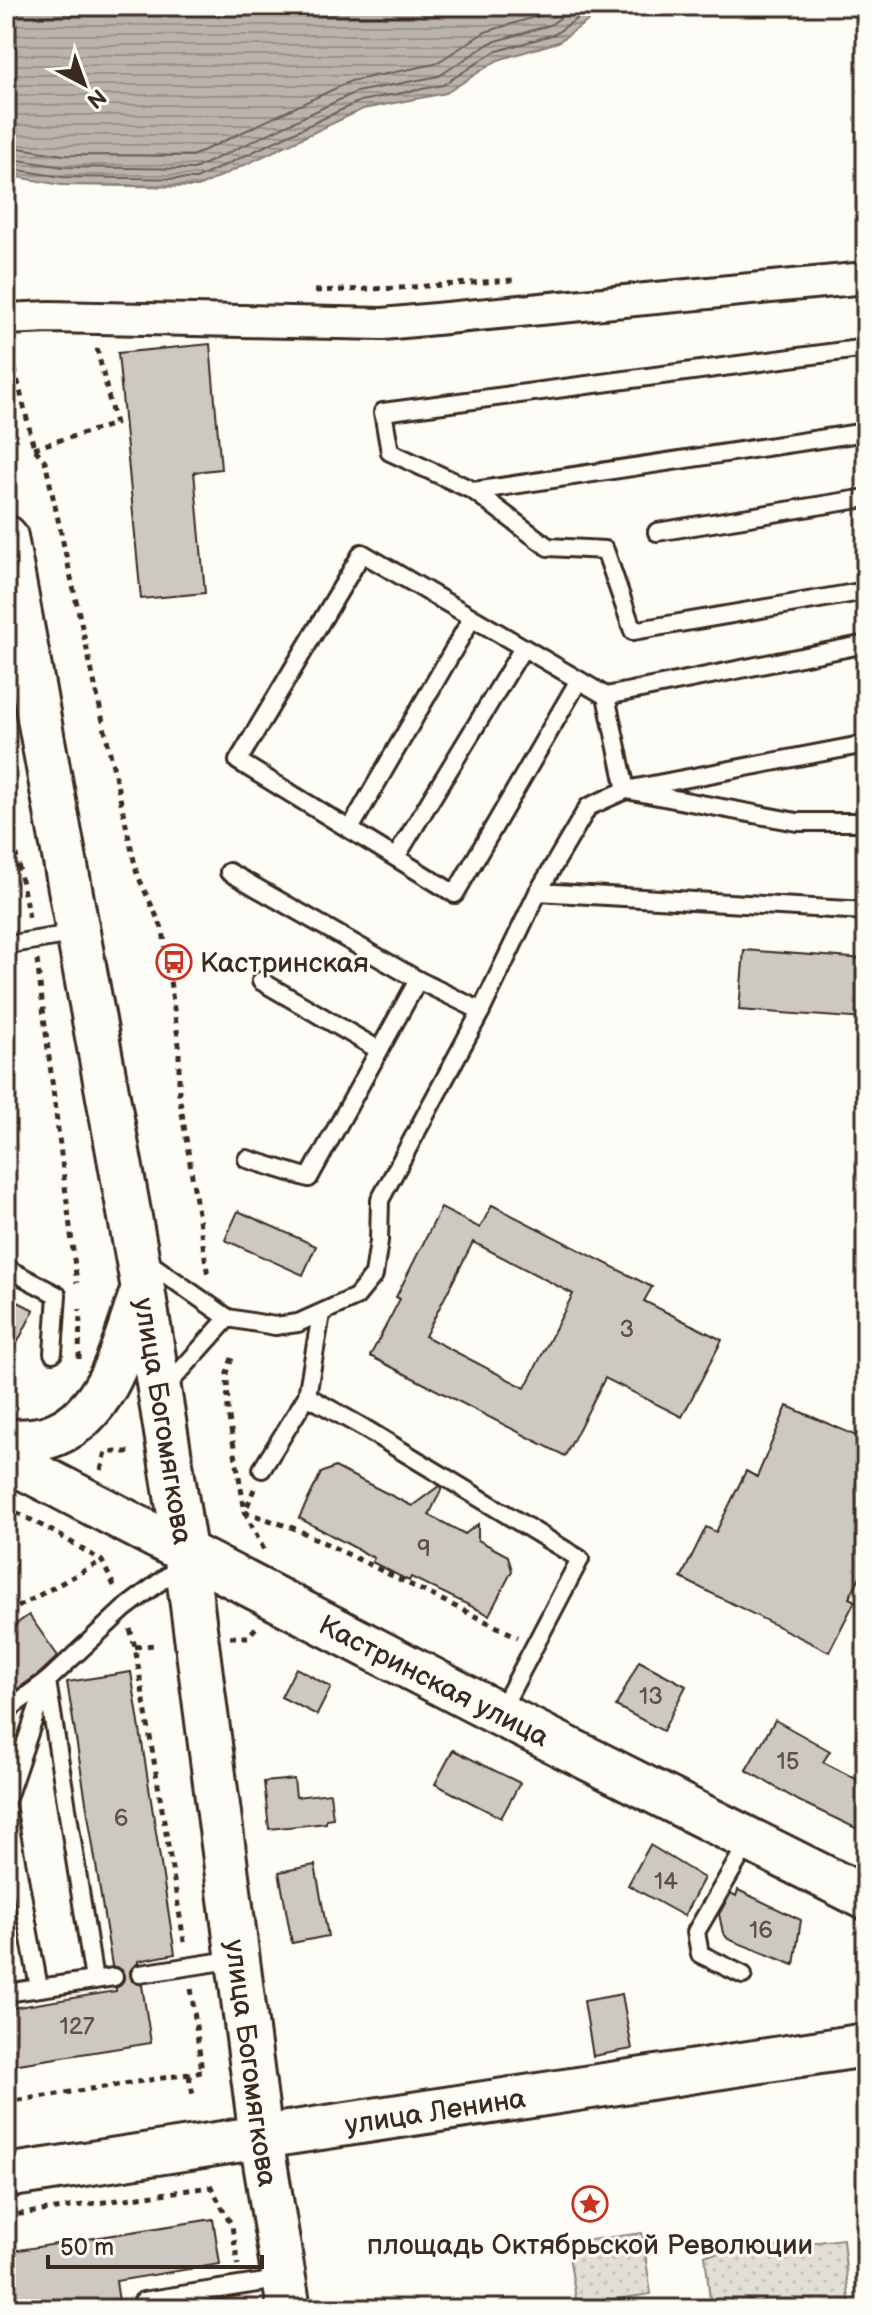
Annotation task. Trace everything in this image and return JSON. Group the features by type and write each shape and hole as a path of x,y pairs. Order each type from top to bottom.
{"main road":[{"name":"улица Богомягкова","path":"6,537 140,1271 186,1556 261,2138 286,2294"},
{"path":"6,1441 27,1441 55,1435 76,1422 103,1393 140,1271"},
{"name":"Кастринская улица","path":"6,1459 186,1556 866,1898"},
{"name":"улица Ленина","path":"6,2176 866,2045"}],"street":[{"path":"6,319 383,324 866,278"}],"lane":[{"path":"866,348 383,412 390,452 474,491 548,547 605,550 633,631 866,591"},
{"path":"474,491 866,432"},
{"path":"657,532 866,498"},
{"path":"579,680 455,894 238,761 362,553 523,648 579,680 606,696 866,644"},
{"path":"350,829 472,618"},
{"path":"396,857 523,648"},
{"path":"606,696 626,790"},
{"path":"140,1271 228,1318 275,1326 298,1323 356,1297 374,1275 380,1200 481,1011 538,892 588,807 626,790 866,744"},
{"path":"626,790 797,822 866,822"},
{"path":"229,872 418,980 481,1011"},
{"path":"538,892 866,911"},
{"path":"6,945 79,933"},
{"path":"247,1159 309,1178 418,980"},
{"path":"261,981 379,1050"},
{"path":"6,1268 57,1295 53,1353"},
{"path":"262,1469 307,1396 321,1314"},
{"path":"160,1393 228,1318"},
{"path":"307,1396 580,1559 499,1714"},
{"path":"6,1711 47,1681 186,1556"},
{"path":"39,1988 6,1803 47,1681"},
{"path":"47,1681 94,1980"},
{"path":"743,1975 700,1954 696,1932 750,1840"},
{"path":"140,1974 238,1959"},
{"path":"6,1993 114,1977"},
{"path":"144,2309 143,2301 241,2286 286,2294"}],"path":[{"path":"308,291 524,279"},
{"path":"34,448 115,424 90,318"},
{"path":"6,333 34,448 45,461 137,874 163,930 179,1045 179,1094 206,1274 215,1284"},
{"path":"6,806 34,941 77,1287"},
{"path":"78,1370 79,1303"},
{"path":"232,1358 227,1373 228,1412 245,1512 264,1550"},
{"path":"100,1475 106,1452 131,1452"},
{"path":"245,1512 262,1469"},
{"path":"6,1507 102,1561 124,1609 135,1647 189,1967 202,2072 6,2102"},
{"path":"245,1512 296,1529 536,1646"},
{"path":"6,1607 16,1608 102,1561"},
{"path":"229,1637 248,1637 261,1621"},
{"path":"135,1647 154,1645"},
{"path":"189,2076 193,2095"},
{"path":"6,2216 210,2187 232,2226 241,2286"}],"shaded area":[{"path":"642,2233 651,2294 577,2305 567,2243"},
{"path":"843,2239 850,2309 711,2309 705,2255"}],"water":[{"path":"6,6 609,6 558,42 498,60 446,93 363,109 198,187 61,185 6,175"}],"building":[{"path":"210,344 221,469 194,472 205,593 141,599 118,353"},
{"path":"744,950 866,959 866,1019 739,1010"},
{"path":"492,1205 652,1287 644,1301 722,1340 682,1417 605,1378 565,1456 370,1356 441,1208 480,1228","holes":["473,1242 573,1294 525,1388 425,1336"]},
{"path":"238,1211 316,1246 303,1275 225,1240"},
{"path":"6,1296 34,1310 6,1365"},
{"path":"787,1406 866,1440 866,1565 849,1598 855,1601 829,1652 681,1578 706,1527 716,1532 746,1471 757,1477"},
{"path":"335,1467 412,1506 439,1486 442,1488 429,1515 465,1534 478,1524 478,1540 508,1556 512,1571 489,1615 411,1577 409,1581 372,1562 374,1558 299,1518 321,1473"},
{"path":"29,1615 58,1656 6,1697 6,1631"},
{"path":"639,1661 686,1686 663,1731 616,1706"},
{"path":"296,1668 331,1687 317,1715 281,1697"},
{"path":"131,1672 175,1954 138,1961 130,1971 132,1981 142,1985 151,2043 6,2066 6,2009 116,1991 124,1980 122,1970 112,1966 67,1682"},
{"path":"775,1720 830,1751 823,1762 866,1784 866,1833 801,1802 746,1770"},
{"path":"453,1750 520,1783 501,1818 435,1784"},
{"path":"294,1779 296,1797 330,1793 333,1818 326,1819 326,1823 269,1829 264,1782"},
{"path":"650,1845 704,1878 684,1916 628,1885"},
{"path":"315,1865 328,1936 292,1943 279,1872"},
{"path":"738,1890 801,1920 794,1965 728,1939 723,1933 719,1914 731,1893 736,1896"},
{"path":"622,1994 632,2049 593,2056 584,2001"},
{"path":"213,2219 220,2264 116,2281 120,2309 6,2309 6,2252"}],"place":[{"name":"Кастринская","path":"174,962"},
{"name":"площадь Октябрьской Революции","path":"590,2204"}]}
